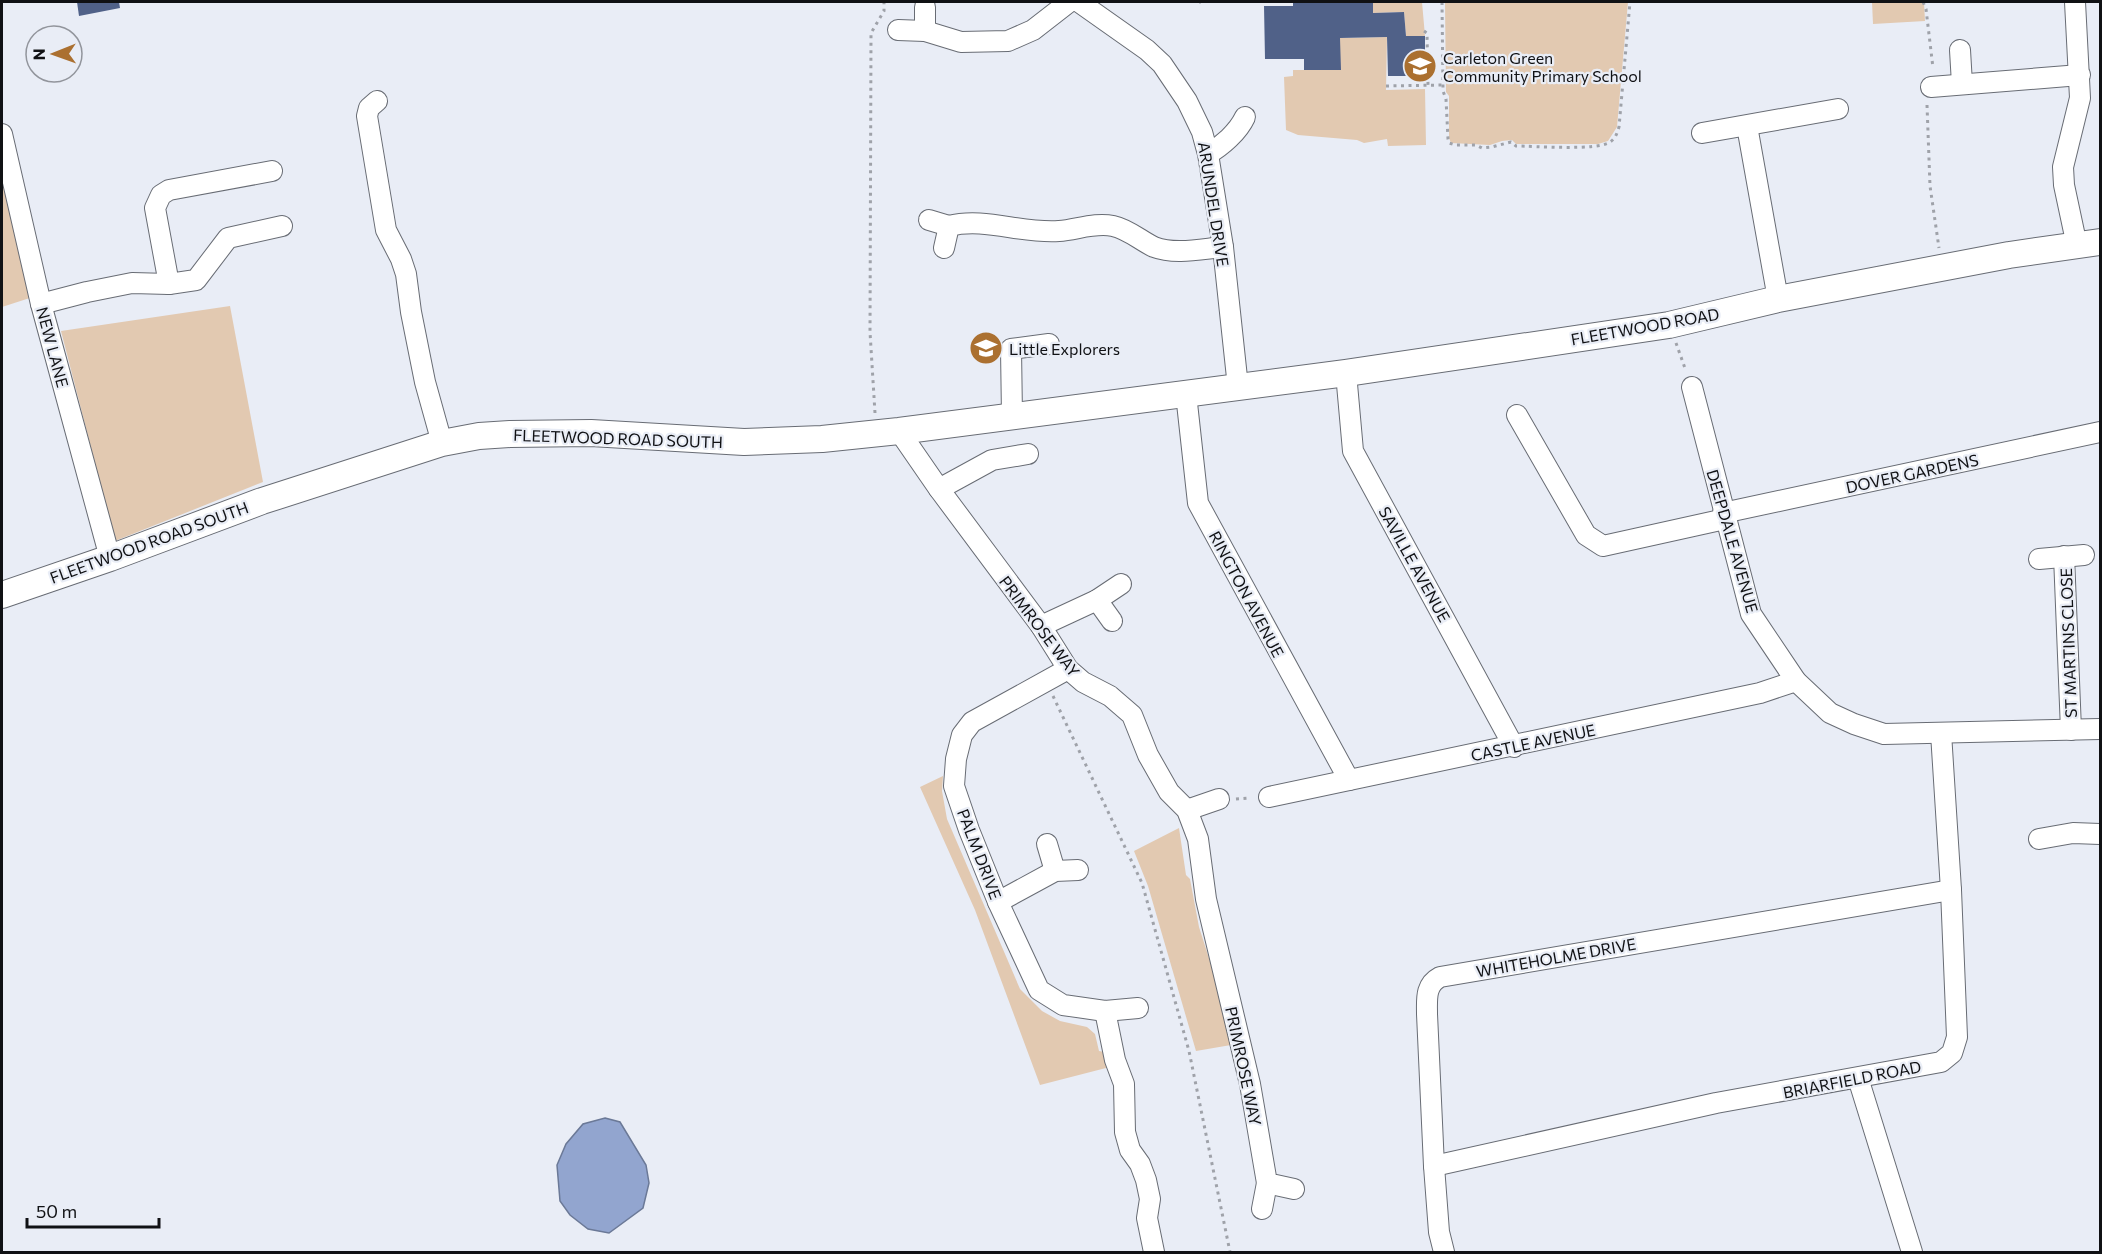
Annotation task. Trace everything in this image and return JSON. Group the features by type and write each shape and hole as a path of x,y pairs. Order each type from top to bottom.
{"main road":[{"name":"FLEETWOOD ROAD","path":"1186,394 1670,325 1778,299 2009,255 2089,244"},
{"name":"FLEETWOOD ROAD SOUTH","path":"2,595 110,558 262,501 442,443 510,434 591,433 744,442 822,439 1186,394"}],"street":[{"path":"898,30 925,31 961,42 1008,41 1033,30 1069,2"},
{"name":"ARUNDEL DRIVE","path":"1079,2 1147,50 1162,64 1187,101 1202,132 1208,154 1222,247 1238,387"},
{"path":"2075,2 2080,98 2063,167 2064,185 2089,244"},
{"path":"925,7 925,31"},
{"path":"1960,50 1962,84"},
{"path":"1933,87 2080,75"},
{"path":"377,100 369,108 367,116 386,230 402,259 406,274 425,382 442,443"},
{"path":"1702,133 1838,109"},
{"path":"1208,154 1237,129 1245,117"},
{"path":"1747,126 1778,299"},
{"name":"NEW LANE","path":"2,134 41,304 110,558"},
{"path":"169,285 155,208 161,195 169,190 272,171"},
{"path":"929,220 949,226 968,223 1030,231 1113,226 1155,247 1176,251 1222,247"},
{"path":"41,304 132,283 169,285 196,280 228,238 282,226"},
{"path":"944,248 949,226"},
{"path":"1012,416 1011,349 1049,344"},
{"name":"SAVILLE AVENUE","path":"1346,373 1353,451 1514,747"},
{"name":"DEEPDALE AVENUE","path":"1692,387 1751,614 1796,681 1830,713 1884,734 2100,729"},
{"name":"RINGTON AVENUE","path":"1186,394 1198,503 1348,780"},
{"name":"DOVER GARDENS","path":"1517,415 1586,535 1603,546 1724,516 2100,432"},
{"name":"PRIMROSE WAY","path":"888,432 939,489 1041,626 1068,669 1083,682 1110,696 1132,715 1148,755 1169,792 1187,810 1198,839 1206,899 1250,1084 1267,1183 1262,1209"},
{"path":"939,489 992,460 1028,454"},
{"name":"ST MARTINS CLOSE","path":"2039,559 2074,556 2072,730"},
{"path":"1041,626 1097,600 1121,584"},
{"path":"1097,600 1112,621"},
{"name":"PALM DRIVE","path":"1068,669 972,722 962,735 956,759 954,786 998,902 1039,990 1063,1005 1105,1011 1138,1008"},
{"name":"CASTLE AVENUE","path":"1269,798 1760,693 1796,681"},
{"name":"BRIARFIELD ROAD","path":"1434,1166 1716,1103 1941,1062 1952,1053 1957,1037 1941,733"},
{"path":"1187,810 1219,799"},
{"path":"2039,839 2073,833 2100,834"},
{"path":"1047,844 1055,871"},
{"path":"998,902 1055,871 1078,870"},
{"name":"WHITEHOLME DRIVE","path":"1444,1252 1439,1232 1434,1166 1427,1014 1427,992 1432,981 1440,977 1951,890"},
{"path":"1105,1011 1115,1060 1124,1084 1125,1132 1130,1150 1140,1164 1150,1198 1147,1218 1154,1252"},
{"path":"1858,1078 1911,1252"},
{"path":"1267,1183 1294,1189"}],"path":[{"path":"884,2 884,11 871,33 870,332 888,432"},
{"path":"1442,2 1443,91 1446,99 1449,143 1476,145 1482,148 1511,142 1516,146 1592,147 1609,144 1616,137 1619,127 1630,2"},
{"path":"1923,2 1926,9 1933,87 1927,99 1930,186 1942,268"},
{"path":"1424,31 1427,33 1428,85"},
{"path":"1386,86 1443,85"},
{"path":"1670,325 1692,387"},
{"path":"1046,681 1142,883 1190,1052 1230,1252"},
{"path":"1219,799 1269,798"}],"shaded area":[{"path":"1373,2 1422,2 1425,36 1406,36 1404,12 1373,13"},
{"path":"1445,2 1628,2 1617,127 1608,141 1598,144 1516,144 1512,140 1490,145 1451,143 1449,96 1446,92"},
{"path":"1872,2 1924,2 1925,21 1873,24"},
{"path":"1387,37 1386,90 1425,89 1426,145 1388,146 1387,139 1364,143 1357,140 1298,135 1286,130 1284,77 1293,76 1293,70 1340,70 1340,38"},
{"path":"2,134 39,295 2,307"},
{"path":"230,306 263,482 115,541 61,331"},
{"path":"943,776 942,791 947,819 1020,989 1042,1011 1060,1021 1087,1027 1095,1034 1099,1051 1105,1052 1108,1064 1106,1068 1040,1085 975,910 920,787"},
{"path":"1179,828 1186,875 1190,879 1199,927 1229,1021 1231,1045 1196,1051 1148,886 1134,851"}],"water":[{"path":"605,1118 620,1122 646,1165 649,1183 643,1208 609,1233 588,1229 570,1215 560,1201 557,1165 566,1144 583,1124"}],"building":[{"path":"77,2 119,2 120,8 79,16"},
{"path":"1293,2 1373,2 1373,13 1404,12 1406,36 1425,36 1425,76 1388,76 1387,37 1340,38 1341,70 1304,70 1304,59 1265,59 1264,6 1293,6"}],"place":[{"name":"Carleton Green Community Primary School","path":"1420,66"},
{"name":"Little Explorers","path":"986,348"}]}
